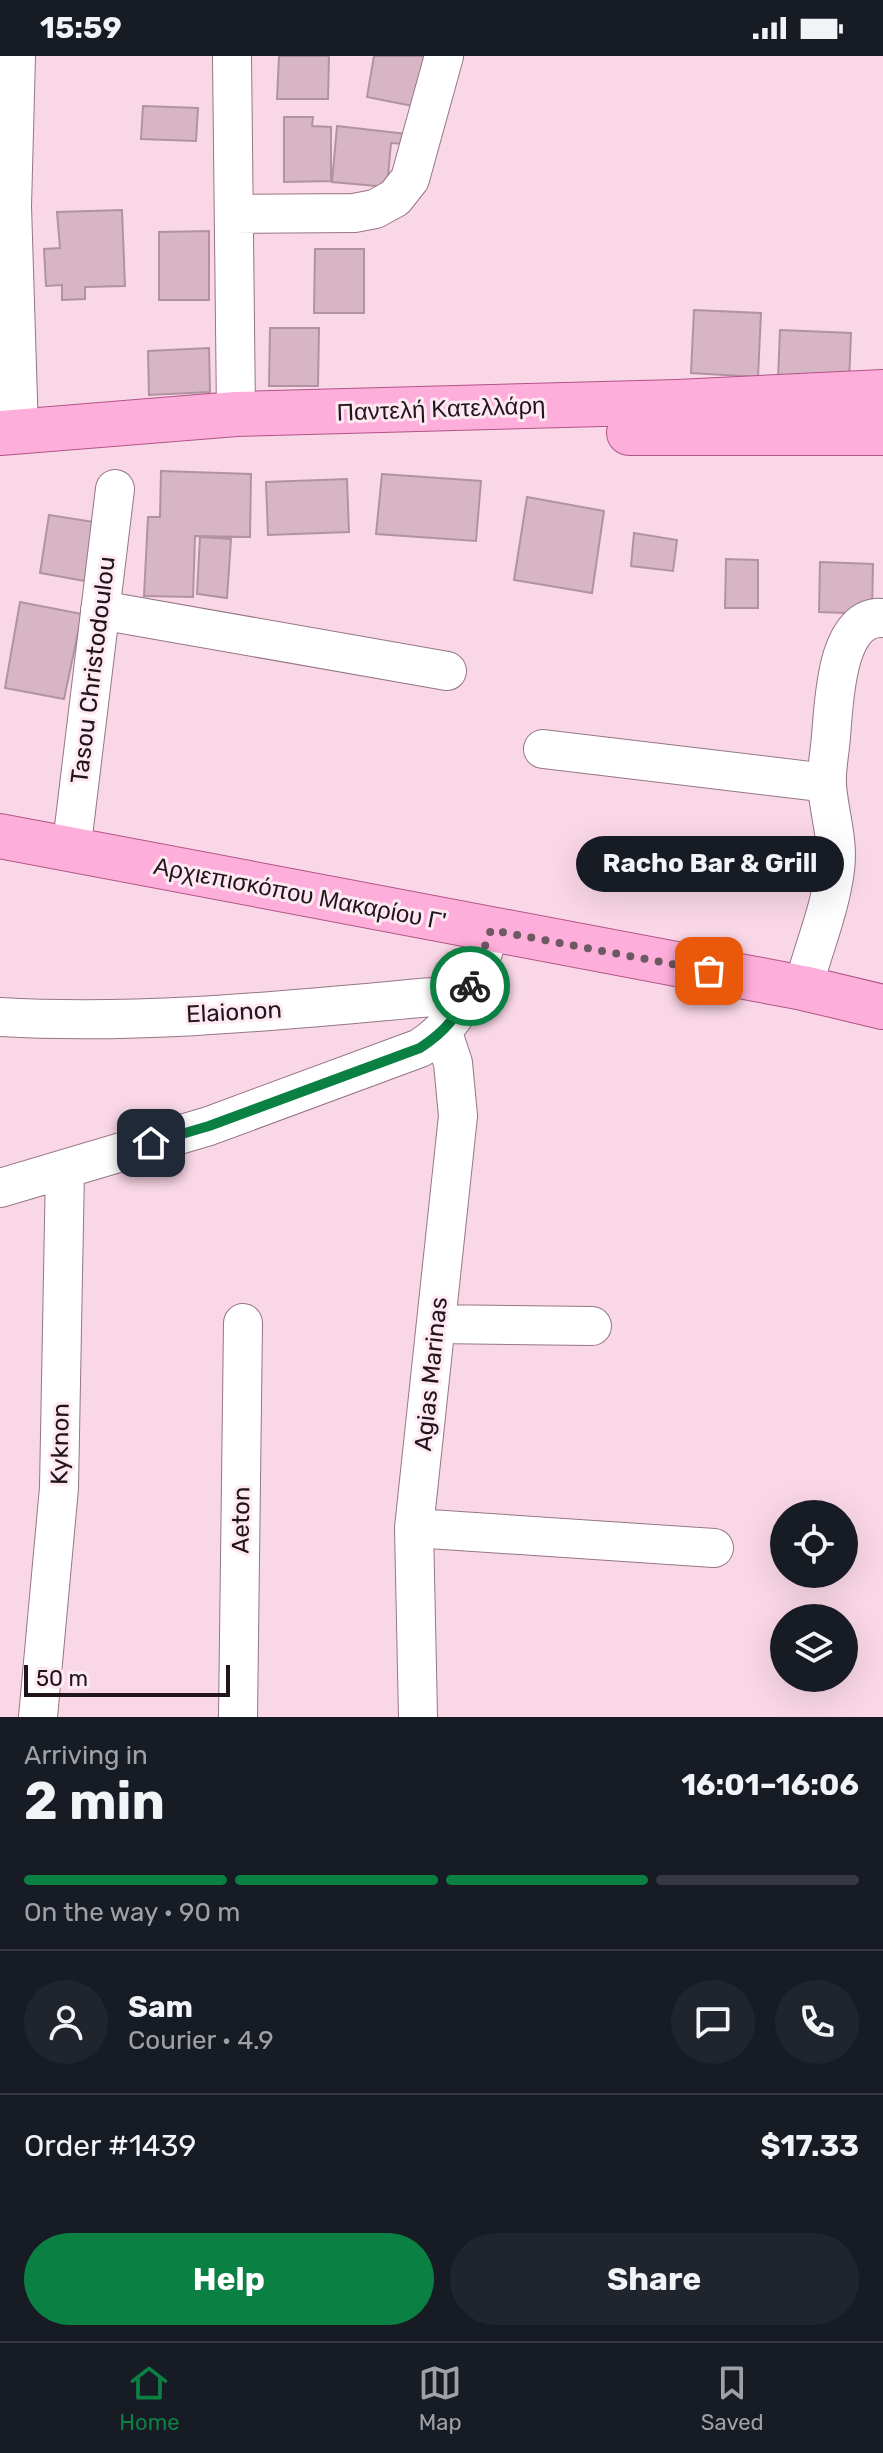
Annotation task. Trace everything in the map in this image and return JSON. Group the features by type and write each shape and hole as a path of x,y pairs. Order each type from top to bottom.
{"main road":[{"name":"Παντελή Κατελλάρη","path":"6,442 236,414 677,402 883,392"},
{"name":"Παντελή Κατελλάρη","path":"6,442 194,445 648,433 883,433"},
{"name":"Αρχιεπισκόπου Μακαρίου Γ'","path":"0,836 71,852 803,988 883,1007"}],"street":[{"path":"6,442 6,206 16,56"},
{"path":"232,56 236,414"},
{"path":"235,214 354,213 375,209 395,198 410,179 444,56"},
{"name":"Tasou Christodoulou","path":"71,852 115,489"},
{"path":"100,610 447,671"},
{"path":"803,988 835,871 836,836 827,783 837,668 847,644 860,627 876,618 883,618"},
{"path":"543,749 827,783"},
{"path":"0,1188 209,1126 407,1053 443,1033 457,1016 491,930"},
{"name":"Elaionon","path":"0,1017 53,1020 256,1012 467,994"},
{"name":"Agias Marinas","path":"418,1717 414,1528 458,1116 453,1063 443,1033"},
{"name":"Kyknon","path":"38,1717 59,1488 65,1169"},
{"name":"Aeton","path":"238,1717 243,1323"},
{"path":"436,1324 592,1326"},
{"path":"414,1528 714,1548"}],"building":[{"path":"279,56 329,56 328,99 277,99"},
{"path":"374,56 425,56 413,106 367,97"},
{"path":"143,106 198,108 196,141 141,139"},
{"path":"284,117 313,117 312,126 331,127 331,181 284,182"},
{"path":"337,126 415,135 415,145 391,143 387,187 332,182"},
{"path":"122,210 125,286 85,287 85,299 62,300 62,285 46,286 44,249 60,248 57,212"},
{"path":"209,231 209,300 159,300 159,232"},
{"path":"315,249 364,249 364,313 314,313"},
{"path":"694,310 761,313 758,377 691,373"},
{"path":"270,328 319,328 318,386 269,386"},
{"path":"780,330 851,333 849,382 778,379"},
{"path":"209,348 210,392 149,395 148,351"},
{"path":"161,471 251,474 250,537 195,536 193,597 144,596 148,517 160,517"},
{"path":"382,474 481,481 476,541 376,534"},
{"path":"347,479 349,532 268,535 266,482"},
{"path":"527,497 604,511 592,593 514,580"},
{"path":"49,515 94,522 85,581 40,573"},
{"path":"634,533 677,540 673,571 631,566"},
{"path":"200,537 231,539 227,598 197,594"},
{"path":"726,559 758,560 758,608 725,608"},
{"path":"820,562 873,564 872,614 819,612"},
{"path":"20,602 82,614 64,699 5,688"}],"way so far":[{"path":"470,986 491,930 709,971"}],"place":[{"name":"Racho Bar & Grill","path":"709,971"}],"route":[{"path":"151,1143 209,1126 420,1048 443,1033 457,1016 470,986"}]}
